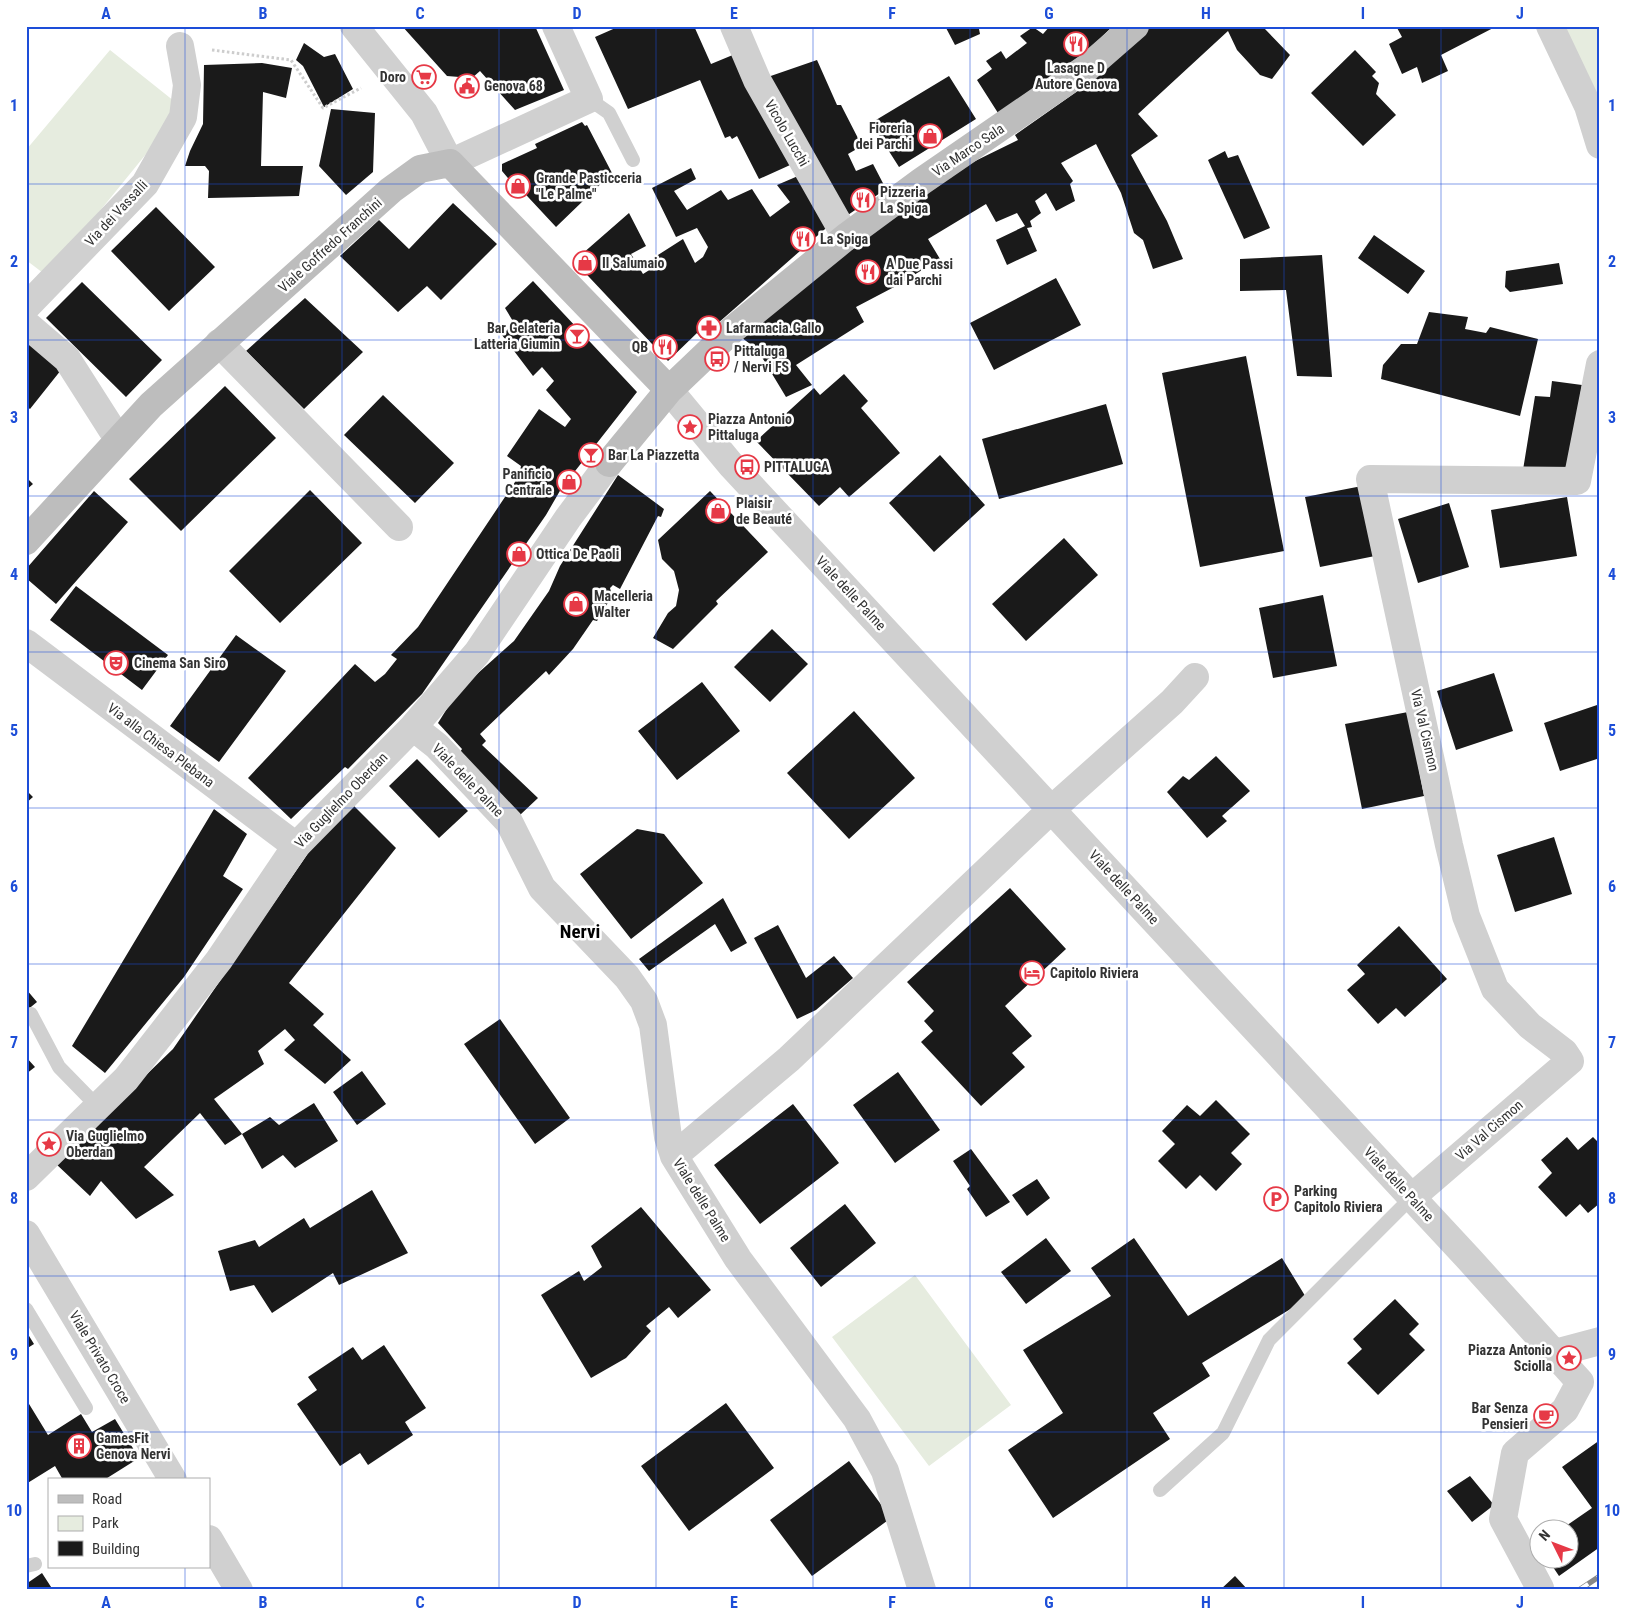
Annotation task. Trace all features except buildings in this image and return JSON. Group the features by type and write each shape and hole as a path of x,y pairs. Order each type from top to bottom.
{"street":[{"path":"354,26 433,125 450,163 663,383"},
{"path":"450,163 589,99 556,26"},
{"name":"Vicolo Lucchi","path":"734,26 757,80 846,237"},
{"name":"Via Marco Sala","path":"663,383 732,330 846,237 922,181 1088,67 1134,26"},
{"path":"1550,26 1588,106 1600,145"},
{"name":"Via dei Vassalli","path":"26,306 145,184 182,117 187,85 180,46"},
{"name":"Viale Goffredo Franchini","path":"26,541 151,405 219,343 391,190 420,169 450,163"},
{"path":"26,324 67,359 118,439"},
{"path":"219,343 399,527"},
{"name":"Via Val Cismon","path":"1412,1198 1570,1061 1564,1052 1530,1026 1495,989 1466,916 1370,479 1577,481 1600,364"},
{"name":"Via Guglielmo Oberdan","path":"26,1177 126,1079 214,968 296,846 413,727 477,653 568,518 609,463 663,383"},
{"name":"Viale delle Palme","path":"663,383 731,464 1555,1353 1590,1379 1565,1410 1515,1453 1503,1519 1540,1588"},
{"name":"Via alla Chiesa Plebana","path":"26,643 296,846"},
{"path":"674,1156 789,1059 1052,809 1172,702 1195,677"},
{"name":"Viale delle Palme","path":"413,727 436,746 509,822 542,888 627,977 644,1001 653,1025 668,1137 674,1156 738,1259 857,1419 885,1471 922,1590"},
{"name":"Viale Privato Croce","path":"26,1234 172,1478"},
{"path":"1555,1353 1600,1342"},
{"path":"210,1541 239,1590"}],"lane":[{"path":"589,99 609,114 633,160"},
{"path":"31,1014 59,1067 98,1107"},
{"path":"1160,1490 1223,1433 1269,1340 1412,1198"},
{"path":"26,1309 86,1408"}],"path":[{"path":"180,46 291,60 323,108 360,87 377,100 397,79"}],"green space":[{"path":"1562,26 1600,26 1600,115"},
{"path":"110,50 179,105 168,127 47,276 26,260 26,150"},
{"path":"915,1275 1011,1405 929,1466 832,1337"}],"railway":[{"path":"1579,1590 1600,1576"}],"place":[{"name":"Lasagne D Autore Genova","path":"1076,44"},
{"name":"Doro","path":"424,77"},
{"name":"Genova 68","path":"467,86"},
{"name":"Fioreria dei Parchi","path":"930,136"},
{"name":"Grande Pasticceria \"Le Palme\"","path":"518,186"},
{"name":"Pizzeria La Spiga","path":"863,200"},
{"name":"La Spiga","path":"803,239"},
{"name":"Il Salumaio","path":"585,263"},
{"name":"A Due Passi dai Parchi","path":"868,272"},
{"name":"Lafarmacia.Gallo","path":"709,328"},
{"name":"Bar Gelateria Latteria Giumin","path":"577,336"},
{"name":"QB","path":"665,347"},
{"name":"Pittaluga / Nervi FS","path":"717,359"},
{"name":"Piazza Antonio Pittaluga","path":"690,427"},
{"name":"Bar La Piazzetta","path":"591,455"},
{"name":"PITTALUGA","path":"747,467"},
{"name":"Panificio Centrale","path":"569,482"},
{"name":"Plaisir de Beauté","path":"718,511"},
{"name":"Ottica De Paoli","path":"519,554"},
{"name":"Macelleria Walter","path":"576,604"},
{"name":"Cinema San Siro","path":"116,663"},
{"name":"Capitolo Riviera","path":"1032,973"},
{"name":"Via Guglielmo Oberdan","path":"49,1144"},
{"name":"Parking Capitolo Riviera","path":"1276,1199"},
{"name":"Piazza Antonio Sciolla","path":"1569,1358"},
{"name":"Bar Senza Pensieri","path":"1546,1416"},
{"name":"GamesFit Genova Nervi","path":"79,1446"}],"district":[{"name":"Nervi","path":"580,931"}]}
